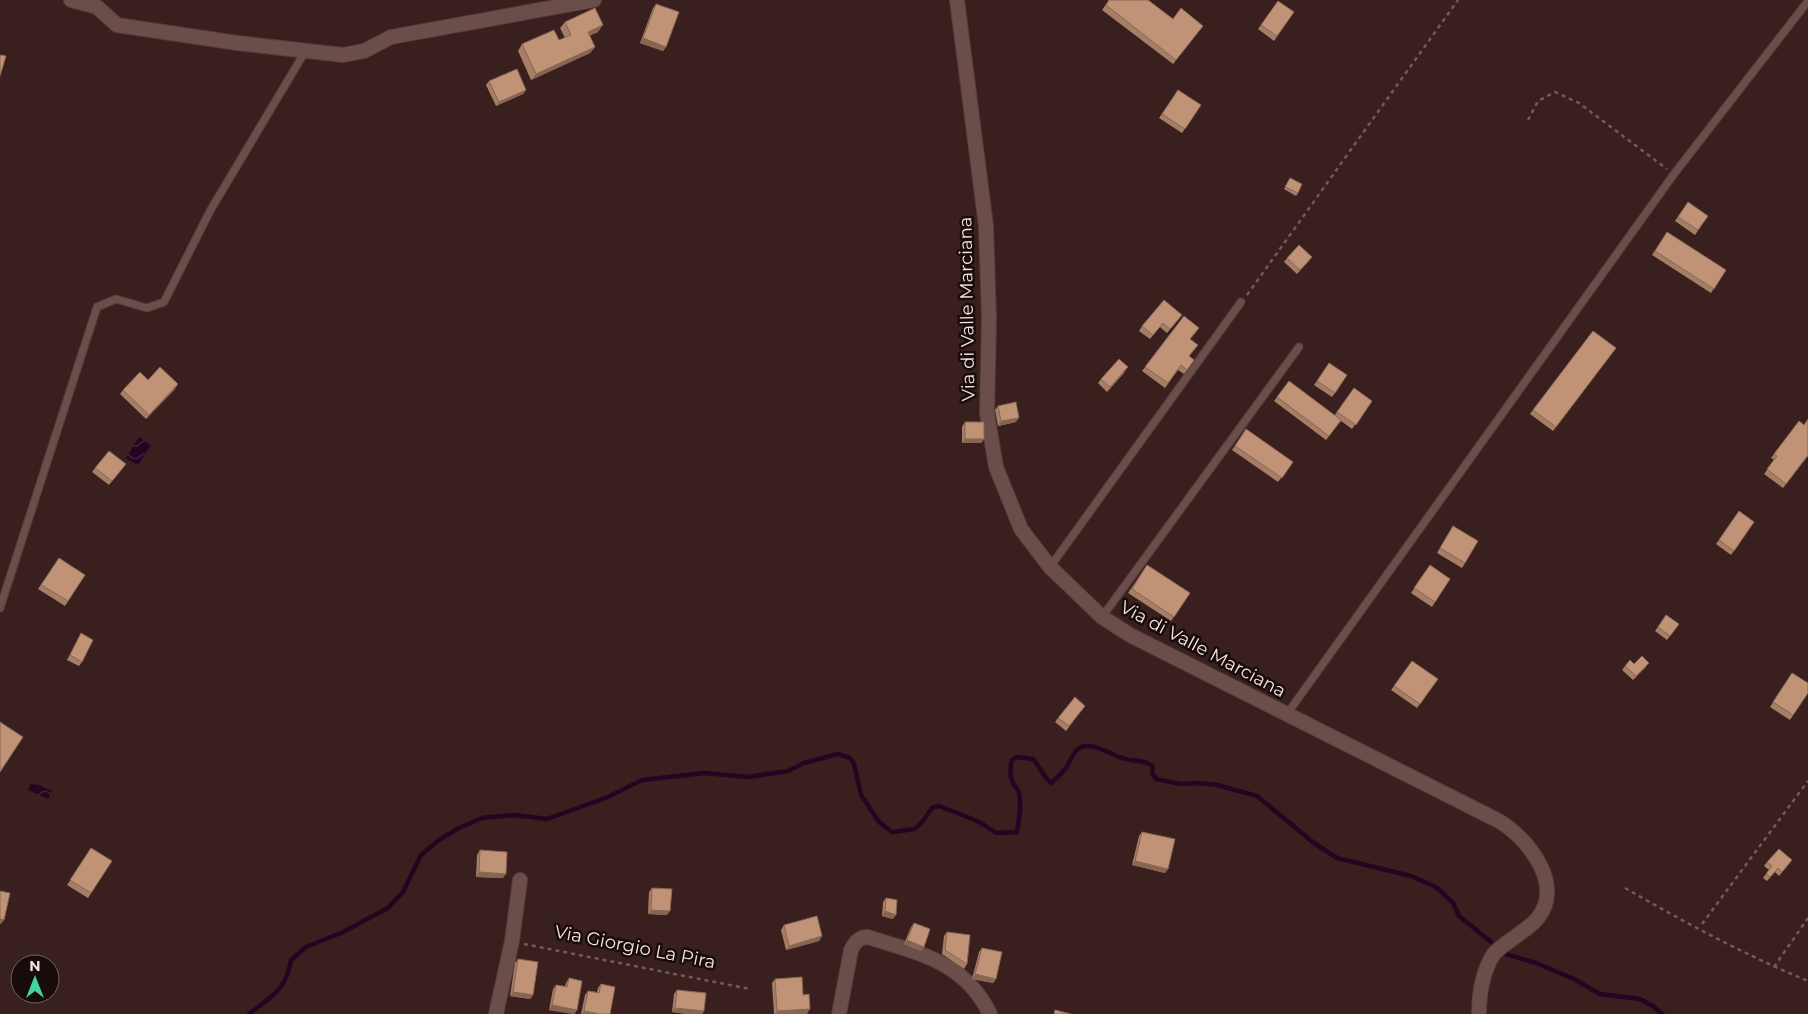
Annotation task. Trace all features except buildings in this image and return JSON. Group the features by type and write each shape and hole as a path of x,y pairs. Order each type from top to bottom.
{"street":[{"path":"71,0 97,7 116,25 237,43 343,55 364,51 391,38 594,0"},
{"name":"Via di Valle Marciana","path":"956,0 986,226 989,318 987,413 996,467 1021,529 1050,567 1102,617 1130,635 1508,826 1538,862 1546,877 1548,895 1546,906 1537,920 1494,953 1483,975 1479,1014"},
{"path":"496,1014 512,941 520,880"},
{"path":"839,1014 851,950 856,941 868,937 945,964 970,983 983,998 990,1014"}],"lane":[{"path":"1287,714 1674,174 1808,0"},
{"path":"0,608 97,307 116,299 147,308 164,302 210,211 306,50"},
{"path":"1050,567 1241,302"},
{"path":"1102,617 1299,347"}],"path":[{"path":"1241,302 1458,0"},
{"path":"1528,120 1538,101 1555,92 1580,104 1674,174"},
{"path":"1702,924 1808,781"},
{"path":"1625,888 1774,967 1808,981"},
{"path":"1774,967 1808,918"},
{"name":"Via Giorgio La Pira","path":"512,941 750,989"}],"water":[{"path":"139,437 151,445 138,465 126,458"},
{"path":"32,782 52,791 48,799 28,790"}],"waterway":[{"path":"249,1014 276,992 285,979 291,960 306,947 343,932 388,908 403,892 421,855 439,840 459,828 482,818 514,815 547,819 608,797 642,780 705,773 748,777 788,771 804,763 838,754 850,758 854,764 861,795 879,822 892,832 915,829 932,808 939,806 981,823 996,833 1017,832 1020,802 1019,792 1011,777 1012,760 1017,757 1033,759 1051,783 1065,769 1078,749 1088,746 1094,747 1122,758 1142,761 1153,766 1152,773 1156,779 1181,784 1217,785 1257,796 1314,843 1337,858 1411,876 1436,887 1453,903 1459,916 1491,942"},
{"path":"1506,954 1536,963 1574,979 1600,994 1640,999 1653,1006 1662,1014"}]}
